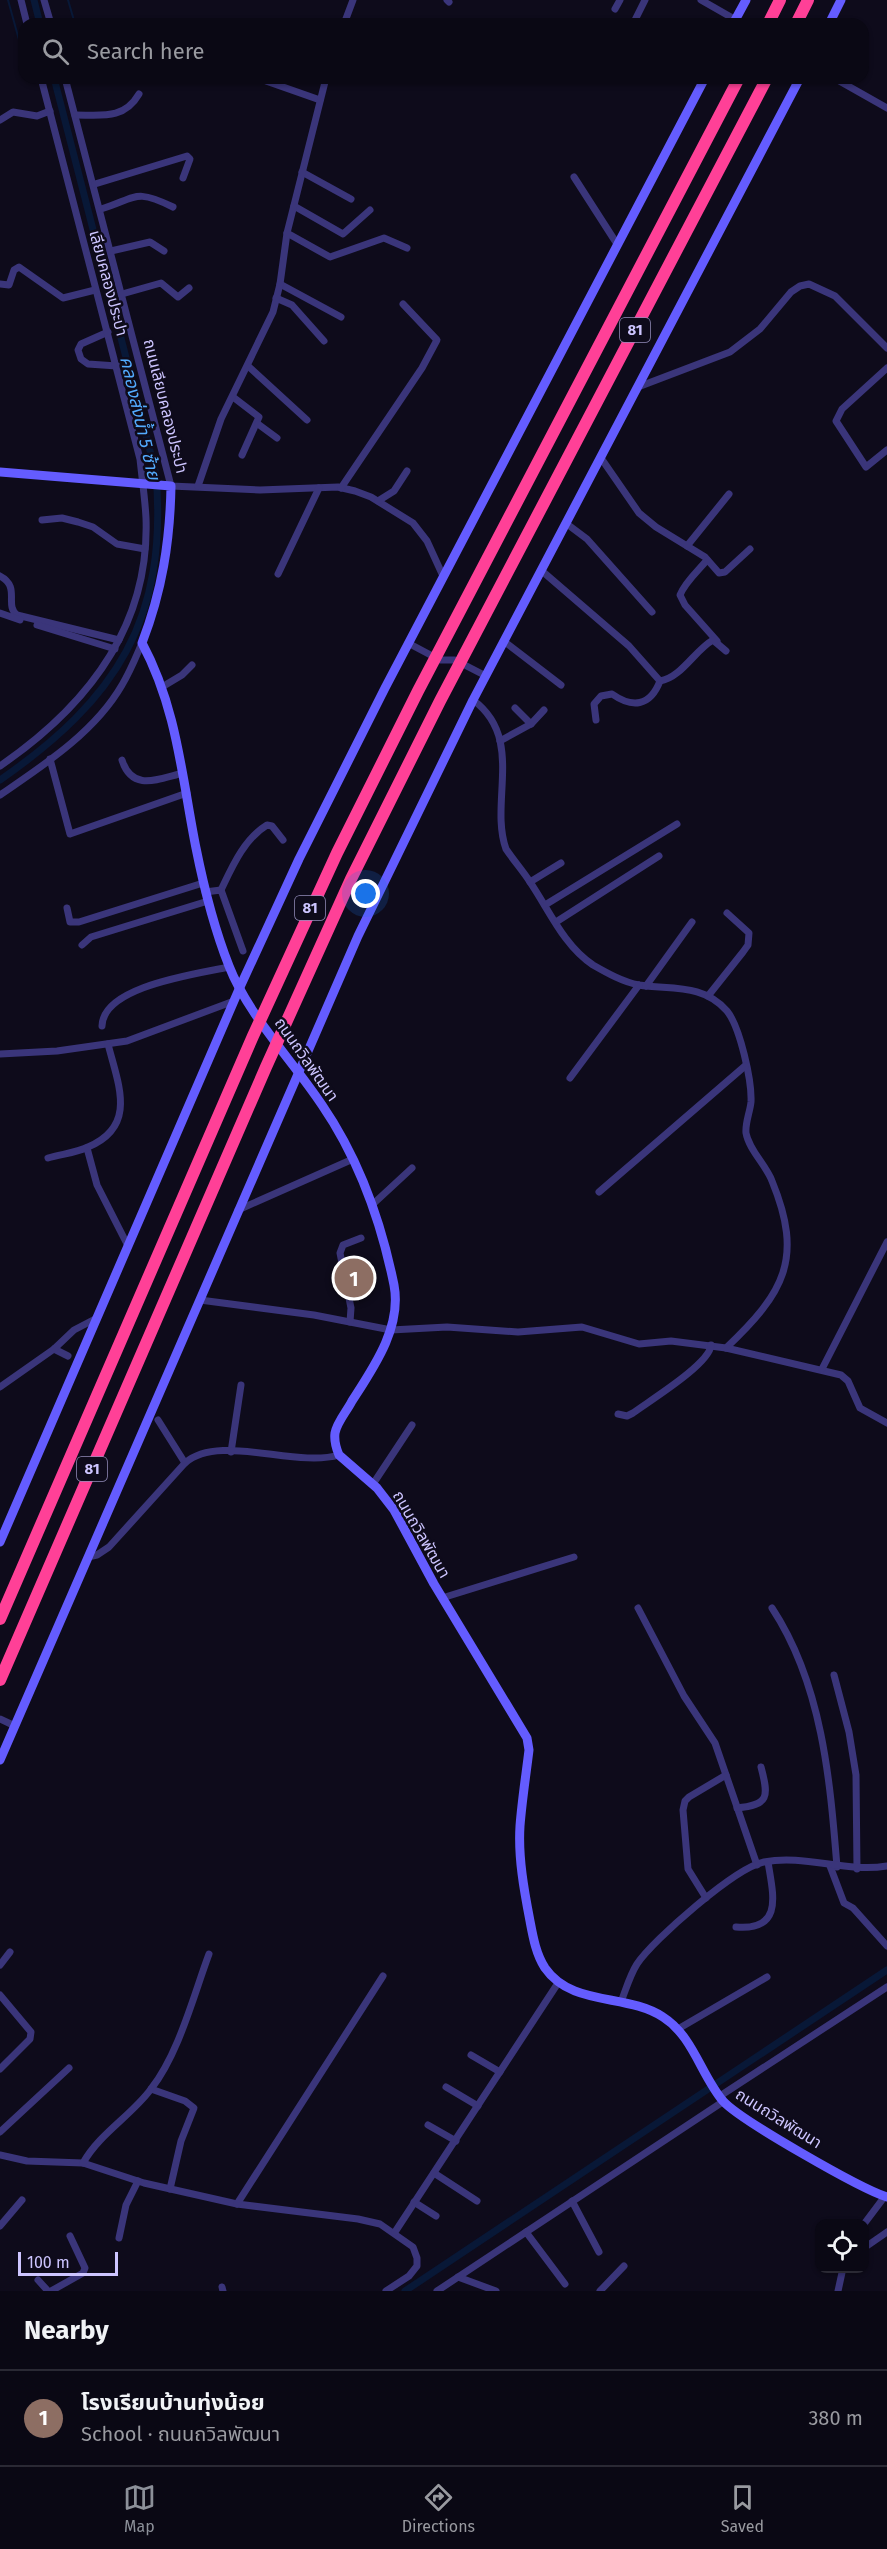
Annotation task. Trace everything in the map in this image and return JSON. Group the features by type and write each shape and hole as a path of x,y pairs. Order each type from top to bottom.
{"highway":[{"path":"771,18 780,0"},
{"path":"799,18 808,0"},
{"name":"81","path":"0,1619 159,1250 312,905 372,780 737,84"},
{"name":"81","path":"0,1680 183,1257 342,900 502,583 764,84"}],"main road":[{"path":"739,18 746,0"},
{"path":"832,18 841,0"},
{"path":"0,1542 240,987 299,859 408,643 702,84"},
{"path":"0,1760 358,936 473,700 797,84"},
{"path":"0,472 167,486"},
{"name":"ถนนเลียบคลองประปา","path":"142,643 167,561 167,486"},
{"name":"ถนนถวิลพัฒนา","path":"142,643 162,687 176,733 205,892 229,966 240,987 330,1118 353,1159 372,1205 394,1287 396,1312 391,1330 373,1368 336,1429 335,1441 339,1455 373,1484 394,1510 442,1598 527,1738 529,1749 520,1828 526,1904 538,1954 558,1983 589,1995 653,2011 678,2029 720,2096 739,2115 886,2197"}],"street":[{"path":"21,0 26,18"},
{"path":"44,0 49,18"},
{"path":"346,18 353,0"},
{"path":"615,9 620,0"},
{"path":"636,18 645,0"},
{"path":"701,0 729,18"},
{"name":"เลียบคลองประปา","path":"0,766 68,712 101,673 116,649 140,584 145,549 145,484 140,459 43,84"},
{"name":"ถนนเลียบคลองประปา","path":"67,84 95,184 167,486"},
{"path":"275,84 320,100"},
{"path":"198,486 215,435 269,322 280,284 287,232 324,84"},
{"path":"845,84 887,108"},
{"path":"75,115 108,115 127,110 138,94"},
{"path":"0,120 13,112 37,116 50,111"},
{"path":"95,184 187,156 190,159 183,178"},
{"path":"302,172 351,199"},
{"path":"574,177 617,244"},
{"path":"101,209 132,196 141,195 172,207"},
{"path":"294,206 343,234 370,210"},
{"path":"287,232 330,257 384,238 407,249"},
{"path":"111,251 150,242 164,251"},
{"path":"0,284 9,285 14,270 19,267 63,298 95,290"},
{"path":"122,294 161,283 178,297 189,288"},
{"path":"280,284 341,317"},
{"path":"638,387 730,352 760,329 791,292 800,286 809,284 835,296 887,348"},
{"path":"276,298 292,305 324,341"},
{"path":"341,488 422,368 437,340 403,304"},
{"path":"108,332 81,344 78,350 81,359 88,363 117,366"},
{"path":"248,366 307,420"},
{"path":"887,368 836,417 838,425 866,466 887,450"},
{"path":"233,397 258,414 258,424 242,455"},
{"path":"258,424 277,438"},
{"path":"601,458 639,513 656,527 707,560 712,569 723,574 750,549"},
{"path":"378,501 394,491 407,471"},
{"path":"167,486 260,490 341,488 378,501 413,523 421,532 443,576"},
{"path":"278,574 319,488"},
{"path":"687,546 729,494"},
{"path":"42,520 62,518 78,522 93,527 117,544 145,549"},
{"path":"567,524 587,539 652,612"},
{"path":"707,560 692,580 685,585 680,595 685,605 726,651"},
{"path":"542,572 629,646 660,681"},
{"path":"0,576 6,579 12,590 11,606 17,615 119,640"},
{"path":"0,613 116,649"},
{"path":"596,720 594,704 601,696 612,694 626,704 636,704 650,697 660,681 670,678 709,642 717,641"},
{"path":"505,642 561,685"},
{"name":"ถนนเลียบคลองประปา","path":"0,795 50,759 86,729 105,709 122,686 142,643"},
{"path":"408,643 440,660 456,660 486,676"},
{"path":"162,687 182,675 192,665"},
{"path":"473,700 494,723 500,741 504,790 504,842 556,922 585,959 609,973 643,985 686,989 708,996 732,1018 751,1099 746,1132 771,1179 779,1200 786,1222 787,1253 772,1299 757,1319 726,1348"},
{"path":"515,708 531,724"},
{"path":"500,741 531,724 544,710"},
{"path":"50,759 68,833 187,793"},
{"path":"122,760 126,772 138,780 154,780 183,773"},
{"path":"545,905 677,824"},
{"path":"221,890 256,831 267,825 272,826 283,840"},
{"path":"556,922 659,856"},
{"path":"530,882 561,863"},
{"path":"67,908 70,922 79,922 221,890"},
{"path":"221,890 243,951"},
{"path":"82,945 90,937 205,892"},
{"path":"708,996 748,945 749,933 727,913"},
{"path":"570,1077 692,922"},
{"path":"102,1026 102,1018 110,1006 130,993 229,966"},
{"path":"0,1054 57,1051 127,1041 234,1001"},
{"path":"48,1158 87,1148 114,1130 121,1113 108,1044"},
{"path":"599,1192 745,1066"},
{"path":"87,1148 97,1185 128,1246"},
{"path":"238,1210 353,1159"},
{"path":"372,1205 412,1168"},
{"path":"350,1322 351,1308 340,1253 343,1245 361,1238"},
{"path":"822,1369 887,1242"},
{"path":"200,1300 391,1330 447,1327 518,1332 582,1327 639,1344 671,1341 711,1345 822,1369 848,1381 860,1408 887,1423"},
{"path":"0,1387 54,1349 66,1335 97,1318"},
{"path":"618,1414 629,1415 661,1392 708,1356 711,1345"},
{"path":"54,1349 68,1356"},
{"path":"231,1452 241,1385"},
{"path":"158,1420 185,1463"},
{"path":"373,1484 412,1425"},
{"path":"88,1557 97,1555 109,1547 185,1463 195,1455 231,1452 314,1459 339,1455"},
{"path":"442,1598 574,1557"},
{"path":"638,1608 684,1696 714,1743 757,1865"},
{"path":"772,1608 799,1663 815,1709 827,1761 834,1867 843,1901 853,1908 887,1946"},
{"path":"834,1675 849,1732 856,1775 857,1869"},
{"path":"0,1719 15,1726"},
{"path":"737,1808 759,1806 762,1802 765,1780 761,1767"},
{"path":"706,1898 688,1869 683,1810 685,1801 689,1797 726,1776"},
{"path":"736,1927 752,1926 771,1916 774,1908 774,1895 768,1862"},
{"path":"621,2002 638,1963 706,1898 757,1865 768,1862 857,1869 887,1866"},
{"path":"0,1965 10,1952"},
{"path":"84,2163 94,2147 151,2089 181,2032 209,1954"},
{"path":"237,2204 383,1976"},
{"path":"678,2029 767,1977"},
{"path":"394,2232 558,1983"},
{"path":"437,2291 572,2201 720,2096 887,1987"},
{"path":"0,1995 31,2032 30,2039 0,2069"},
{"path":"471,2055 500,2072"},
{"path":"0,2132 69,2068"},
{"path":"446,2087 478,2106"},
{"path":"151,2089 185,2101 194,2108 181,2141 170,2189"},
{"path":"428,2124 456,2141"},
{"path":"0,2155 27,2161 84,2163 138,2181 237,2204 358,2219 380,2224 413,2247 417,2265 409,2276 386,2291"},
{"path":"434,2173 477,2201"},
{"path":"119,2238 126,2205 138,2181"},
{"path":"868,2219 886,2197"},
{"path":"0,2226 22,2200"},
{"path":"572,2201 599,2252"},
{"path":"414,2202 436,2216"},
{"path":"526,2232 565,2284"},
{"path":"869,2245 887,2232"},
{"path":"38,2280 49,2291 83,2273 85,2268 70,2236"},
{"path":"600,2291 624,2266"},
{"path":"838,2291 842,2273"},
{"path":"458,2277 496,2291"}],"waterway":[{"path":"8,0 18,36"},
{"name":"คลองส่งน้ำ 5 ซ้าย","path":"34,0 38,18"},
{"path":"68,0 73,18"},
{"name":"คลองส่งน้ำ 5 ซ้าย","path":"0,780 41,750 75,718 104,686 126,651 143,613 153,572 158,525 156,474 56,84"},
{"path":"405,2291 887,1970"}],"place":[{"name":"โรงเรียนบ้านทุ่งน้อย","path":"354,1278"}]}
